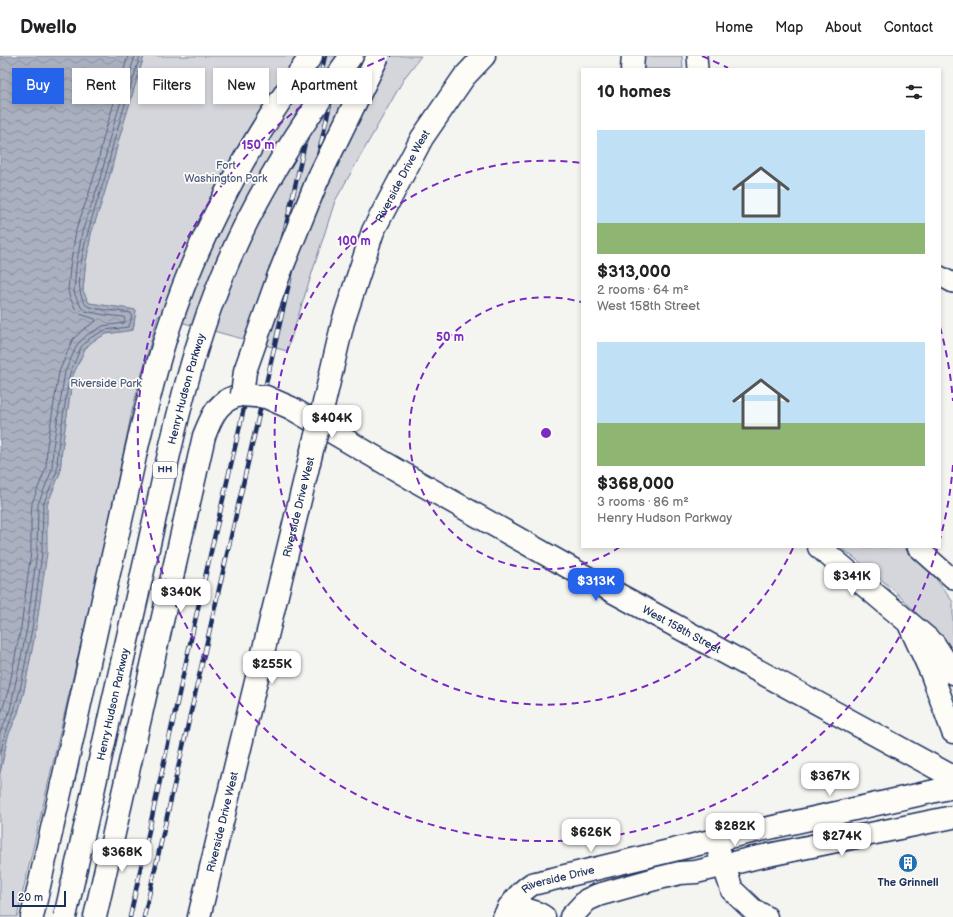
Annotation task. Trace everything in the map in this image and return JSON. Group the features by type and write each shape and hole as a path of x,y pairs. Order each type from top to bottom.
{"main road":[{"path":"32,917 141,432 168,328 190,268 229,187 263,128 311,56"},
{"name":"Henry Hudson Parkway","path":"65,917 176,423 200,335 236,244 263,191 297,133 351,56"},
{"path":"95,917 204,436 212,415 218,406 234,396 242,395 245,371 297,229 320,174 378,56"},
{"name":"Riverside Drive West","path":"200,917 343,322 373,231 422,138 464,77 484,56"},
{"path":"632,68 633,56"},
{"name":"West 158th Street","path":"242,395 266,397 291,408 414,480 588,578 953,777"},
{"path":"820,548 934,644 953,673"},
{"path":"908,621 931,672 953,732"},
{"name":"Riverside Drive","path":"507,912 525,889 532,884 715,840 953,787"},
{"path":"571,917 587,900 598,895 655,879 680,873 696,872 723,864 953,817"},
{"path":"715,840 732,890 753,910 766,917"},
{"path":"507,912 538,912 544,917"}],"street":[{"path":"697,56 698,68"},
{"path":"941,277 953,283"},
{"path":"918,548 953,579"}],"green space":[{"name":"Fort Washington Park","path":"144,56 421,56 405,77 335,201 287,351 158,316 133,406 109,523 17,917 0,917 0,773 8,736 18,713 24,691 36,629 46,553 47,505 60,473 62,448 73,375 85,349 93,341 106,334 133,330 136,310 89,303 83,291 85,268 91,234 111,171 138,76 138,104 205,104 205,68 140,68"},
{"path":"643,56 682,56 683,68 643,68"},
{"path":"841,548 904,548 934,576 953,602 953,661 928,627 910,606 861,563"}],"water":[{"path":"0,56 144,56 140,68 138,68 138,76 130,102 130,68 72,68 72,104 129,104 111,171 91,234 85,268 83,291 89,303 136,310 133,330 106,334 93,341 85,349 73,375 62,448 60,473 47,505 47,553 36,629 24,691 18,713 8,736 0,773"}],"railway":[{"path":"130,917 195,621 325,56"},
{"path":"144,917 341,56"}],"place":[{"name":"The Grinnell","path":"908,863"}],"park label":[{"name":"Riverside Park","path":"106,383"}]}
